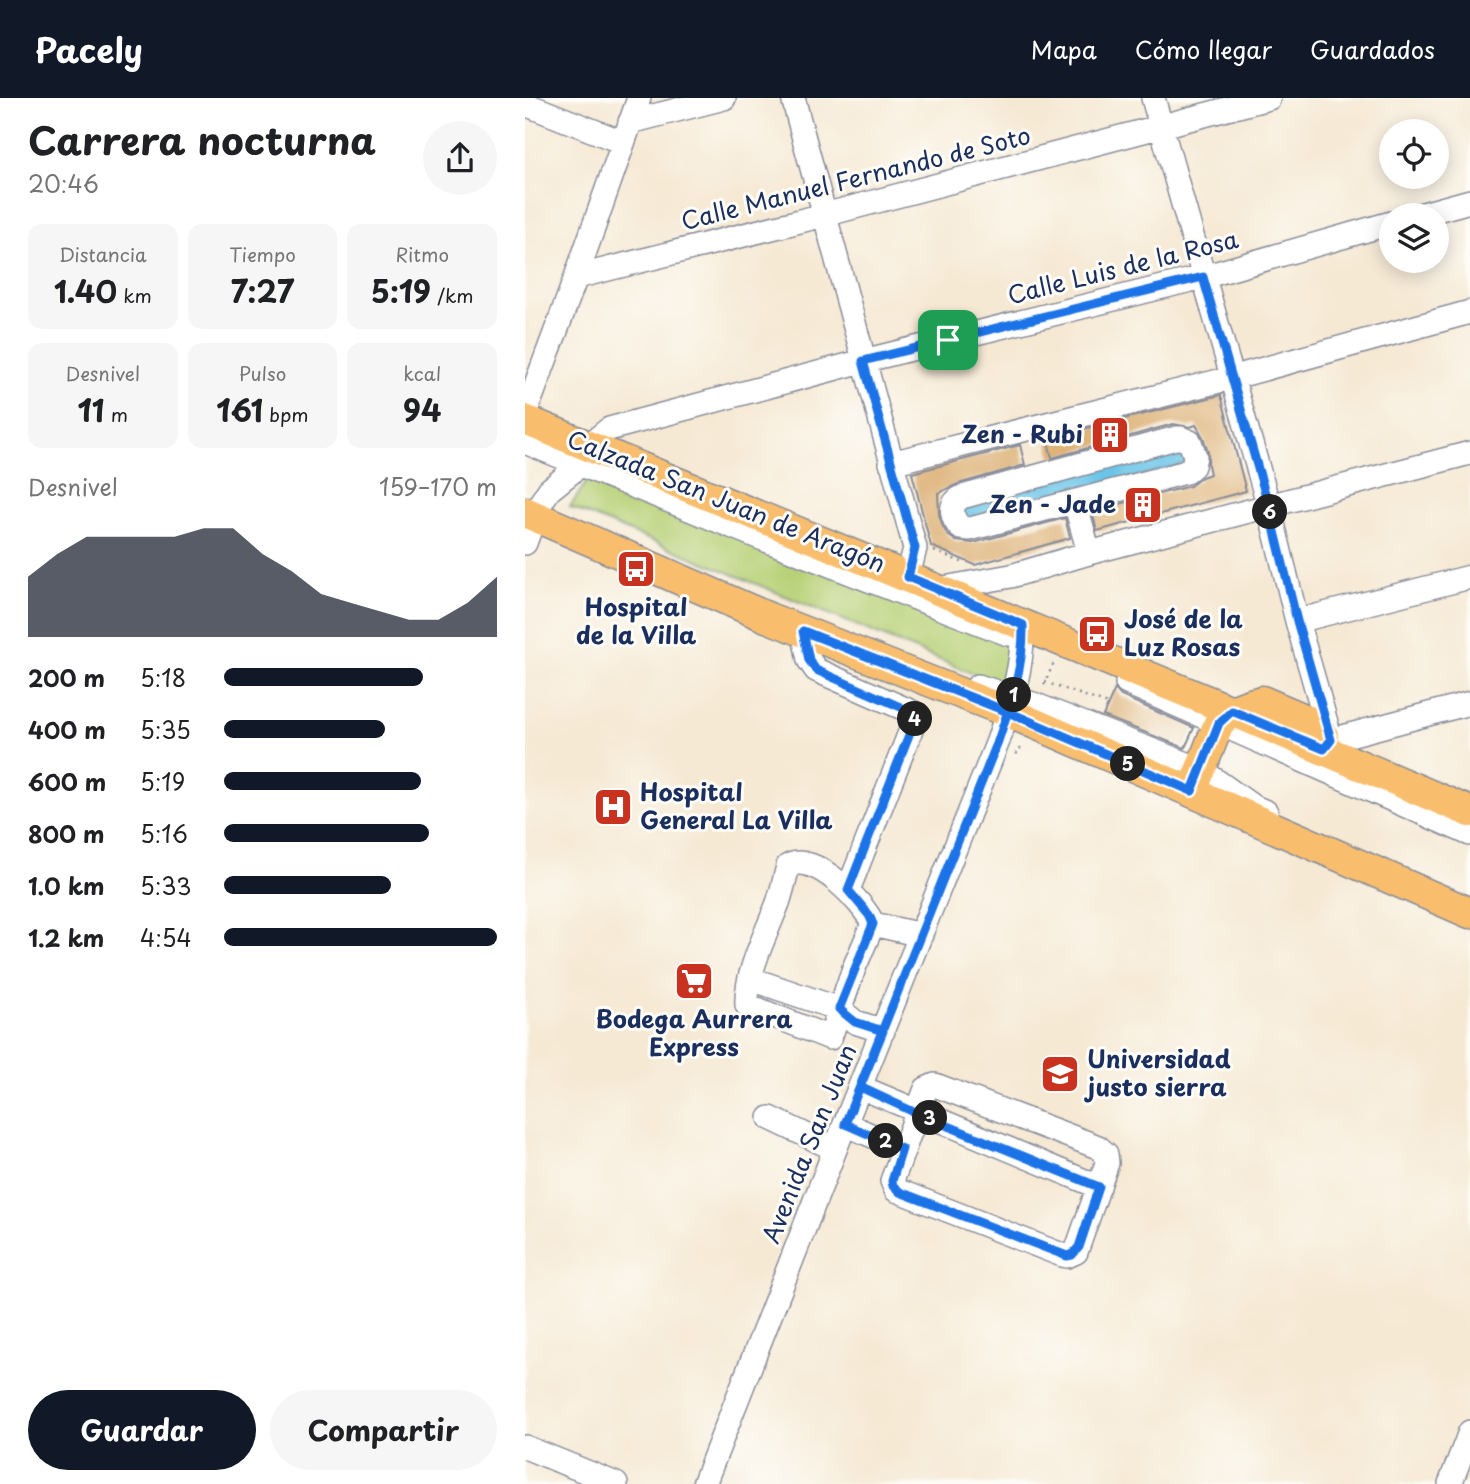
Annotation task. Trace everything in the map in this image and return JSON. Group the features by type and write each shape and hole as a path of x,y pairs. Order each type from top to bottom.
{"main road":[{"name":"Calzada San Juan de Aragón","path":"525,420 584,456 938,589 1023,632 1225,717"},
{"path":"530,516 803,631 1010,705 1196,780 1470,913"},
{"path":"1196,780 1225,717 1262,701 1316,724 1327,745 1470,811"}],"street":[{"path":"525,414 639,98"},
{"path":"525,104 626,132 724,98"},
{"path":"793,98 915,548 908,577"},
{"path":"1153,98 1269,507 1327,745 1470,703"},
{"name":"Calle Manuel Fernando de Soto","path":"576,277 1269,98"},
{"path":"1449,207 1470,201"},
{"name":"Calle Luis de la Rosa","path":"530,516 549,490 609,429 863,361 1203,277 1379,226"},
{"path":"891,463 1231,378 1470,312"},
{"path":"1176,438 1190,442 1195,461 1190,469 1075,502 970,529 961,528 953,512 954,503 962,497 1176,438"},
{"path":"525,442 584,456 1023,632"},
{"path":"938,589 1010,576 1470,453"},
{"path":"1075,502 1089,553"},
{"path":"530,516 1010,705"},
{"path":"1297,621 1470,577"},
{"path":"803,631 809,660 816,670 912,712 916,717 848,890"},
{"name":"Avenida San Juan","path":"704,1484 1010,705 1022,659 1023,632"},
{"path":"1225,717 1470,834"},
{"path":"1196,780 1470,899"},
{"path":"883,1031 855,1022 839,1009 751,979 788,866 800,862 824,873 848,890 863,906 873,924 921,935"},
{"path":"839,1009 873,924"},
{"path":"935,1085 1098,1147 1107,1158 1079,1247 1072,1255 1067,1256 900,1192 893,1186 892,1181 916,1113 926,1089 935,1085"},
{"path":"860,1087 916,1113 1099,1187"},
{"path":"770,1118 835,1149"},
{"path":"845,1124 902,1149"},
{"path":"1450,1484 1470,1432"},
{"path":"525,1447 616,1484"}],"path":[{"path":"1045,682 1108,704"}],"green space":[{"path":"590,477 988,632 1014,650 1013,684 991,681 570,507"}],"water":[{"path":"1182,445 1187,463 965,525 959,505"}],"building":[{"path":"1221,395 1246,491 1097,531 1092,511 1190,486 1210,474 1208,452 1203,437 1196,425 1190,427 1173,424 1052,458 1047,438"},
{"path":"1020,445 1025,465 958,484 938,493 943,527 956,541 973,543 1065,518 1070,538 975,565 931,546 912,473"},
{"path":"1115,689 1121,696 1194,728 1185,748 1103,716"}],"place":[{"name":"Zen - Rubi","path":"1110,435"},
{"name":"Zen - Jade","path":"1143,505"},
{"name":"Hospital de la Villa","path":"636,569"},
{"name":"José de la Luz Rosas","path":"1097,634"},
{"name":"Hospital General La Villa","path":"613,807"},
{"name":"Bodega Aurrera Express","path":"694,981"},
{"name":"Universidad justo sierra","path":"1060,1074"}],"route":[{"path":"948,340 863,361 915,548 908,577 1023,625 1022,659 1013,698 1008,712 998,741 883,1031 845,1124 902,1149 892,1181 896,1190 1067,1256 1072,1255 1079,1247 1099,1187 916,1113 898,1102 860,1087 883,1031 855,1022 839,1009 873,924 856,897 848,890 916,717 912,712 816,670 809,660 803,631 1008,712 1192,791 1219,723 1232,711 1324,749 1331,740 1297,621 1269,507 1203,277 948,340"}]}
